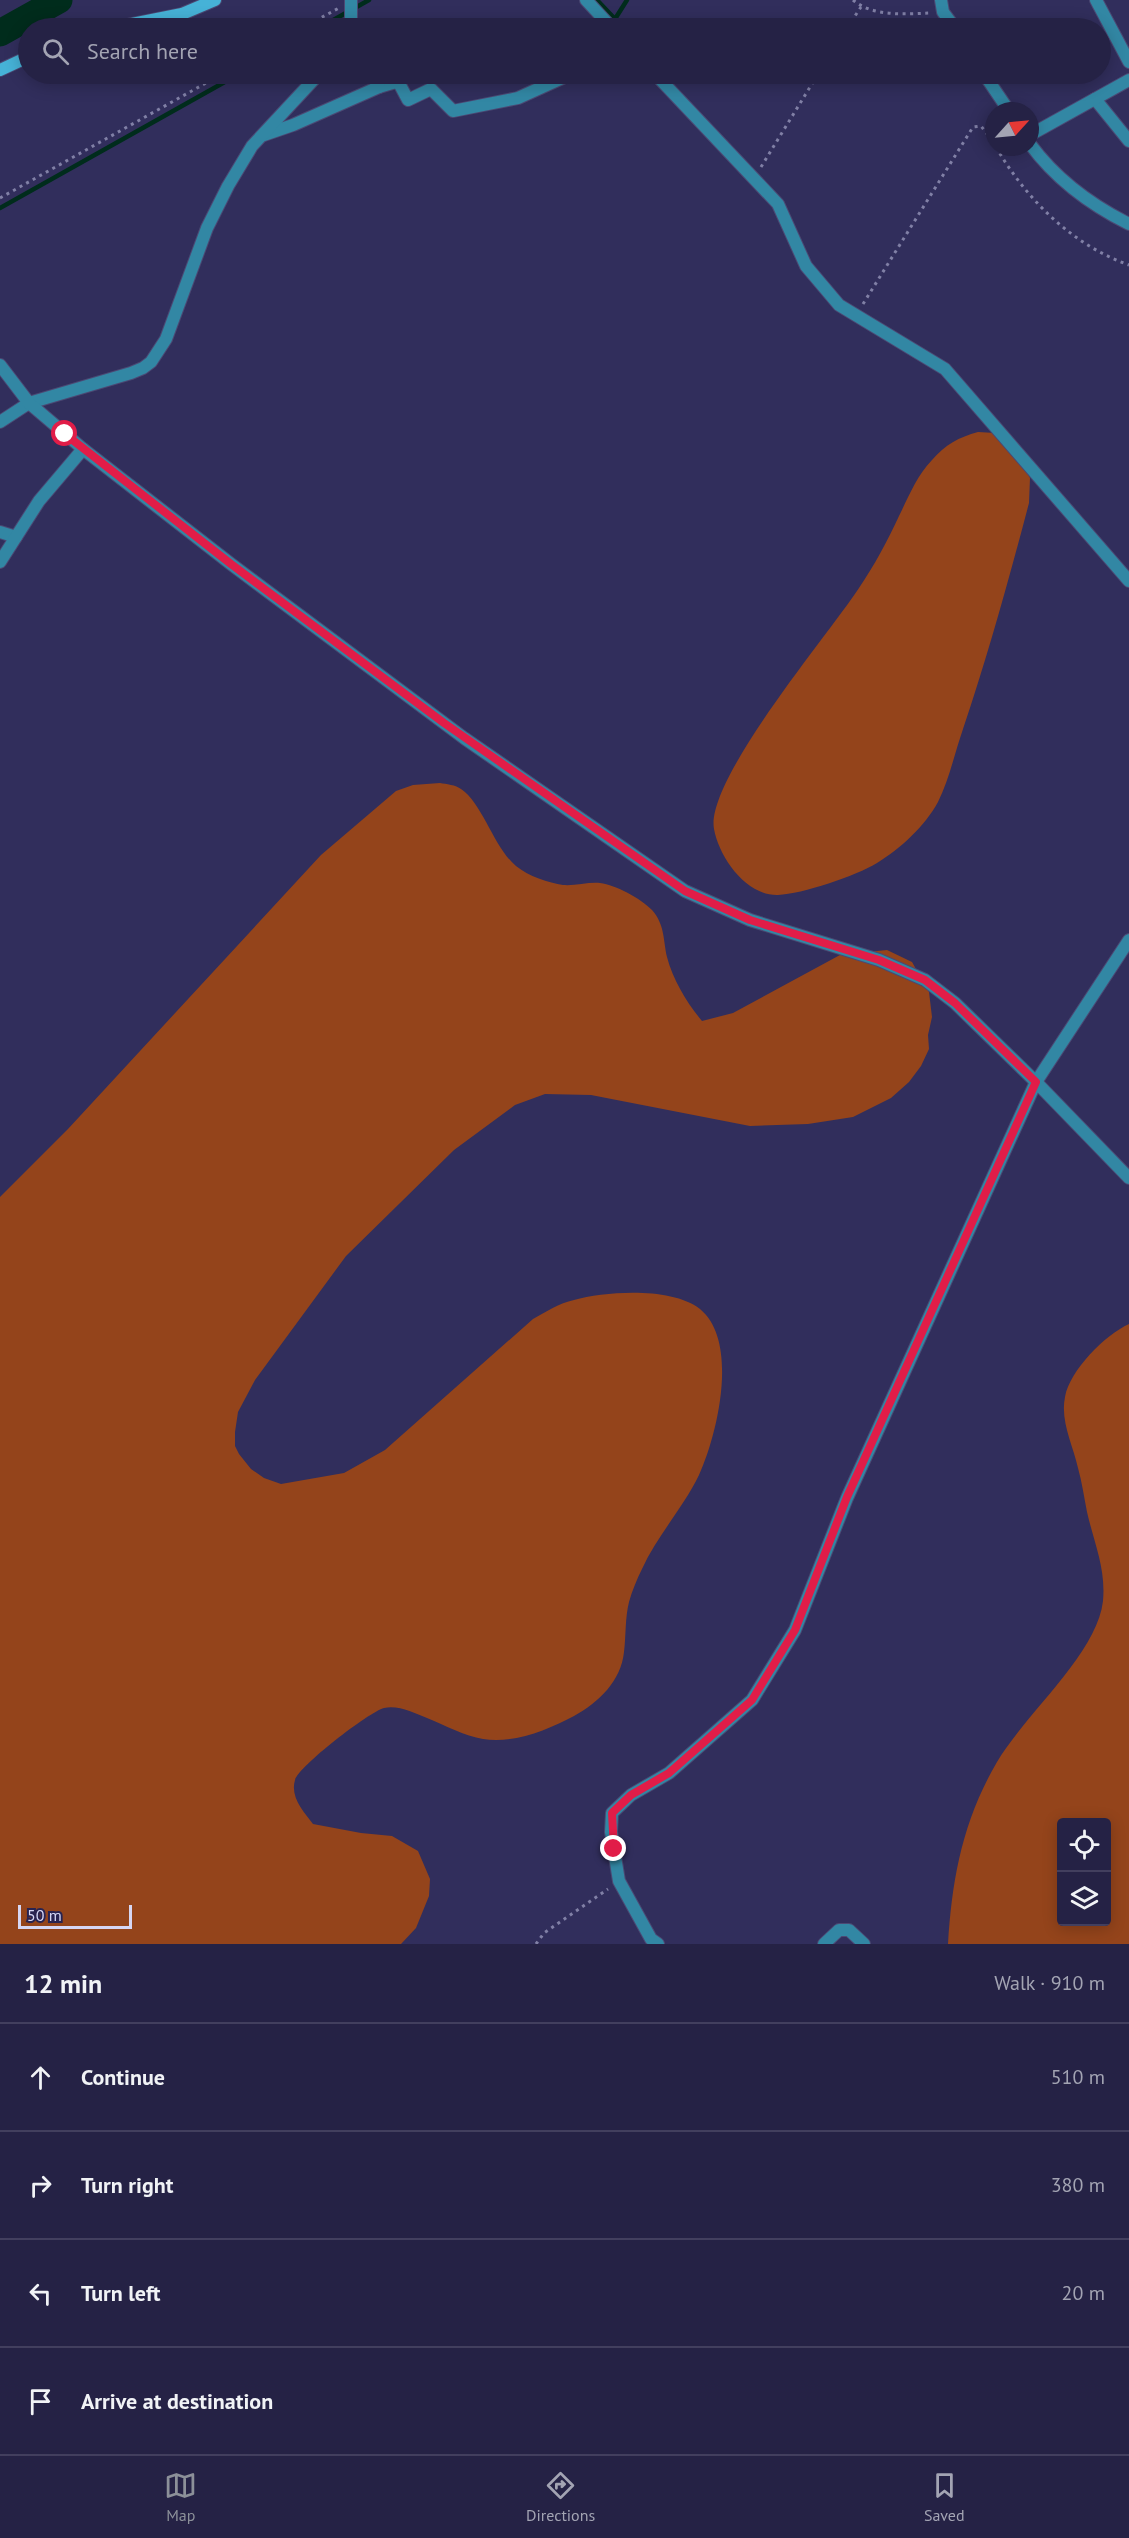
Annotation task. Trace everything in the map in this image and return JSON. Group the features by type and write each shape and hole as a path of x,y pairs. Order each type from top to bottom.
{"main road":[{"path":"162,18 182,14 215,0"},
{"path":"0,70 18,62"}],"street":[{"path":"351,0 351,18"},
{"path":"586,0 603,18"},
{"path":"1095,0 1105,18"},
{"path":"1111,29 1129,62"},
{"path":"1039,130 1129,80"},
{"path":"0,422 29,403 131,373 151,362 166,339 212,218 234,176 252,146 310,84"},
{"path":"262,135 293,125 389,84"},
{"path":"399,84 408,100 431,89 453,111 518,98 550,84"},
{"path":"665,84 778,204 806,266 838,305 945,369 1129,581"},
{"path":"991,84 1003,102"},
{"path":"1095,99 1129,141"},
{"path":"1039,155 1065,182 1109,214 1129,224"},
{"path":"0,365 29,403 83,449 231,564 454,731 685,891 750,920 879,960 925,980 955,1003 1129,1178"},
{"path":"0,562 39,501 83,449"},
{"path":"0,532 16,537"},
{"path":"658,1944 651,1939 619,1881 611,1832 612,1813 631,1795 669,1773 752,1700 795,1630 847,1497 1036,1082 1129,940"},
{"path":"825,1944 839,1930 849,1930 864,1944"}],"path":[{"path":"320,18 351,0"},
{"path":"853,0 861,7 899,14 942,6"},
{"path":"854,18 861,7"},
{"path":"0,198 204,84"},
{"path":"752,175 761,167 812,84"},
{"path":"855,317 973,127 981,126 985,129"},
{"path":"1002,156 1018,181 1060,226 1088,245 1129,265"},
{"path":"536,1944 544,1933 619,1881"}],"shaded area":[{"path":"978,432 995,433 1018,451 1030,478 1029,503 981,673 949,775 938,802 926,820 903,844 868,868 829,884 788,894 766,894 755,889 736,873 728,862 714,829 716,806 729,777 772,707 865,580 926,466 947,446"},
{"path":"440,783 461,789 469,796 508,858 526,873 563,885 595,883 613,886 641,901 652,910 661,927 667,957 677,983 702,1021 733,1013 840,955 887,950 912,962 929,992 932,1017 928,1035 929,1049 921,1066 909,1082 891,1098 853,1117 808,1124 750,1126 591,1095 545,1094 515,1105 454,1150 346,1256 255,1380 238,1412 235,1446 251,1469 264,1478 281,1484 344,1473 385,1450 533,1319 568,1301 621,1293 673,1297 700,1309 712,1324 719,1343 722,1366 721,1390 718,1414 706,1458 693,1487 655,1545 638,1577 628,1608 622,1663 607,1690 574,1716 553,1726 518,1738 494,1740 476,1738 406,1710 384,1708 335,1740 308,1763 295,1780 296,1798 313,1824 392,1836 418,1851 430,1879 429,1896 416,1928 401,1944 0,1944 0,1197 68,1129 321,855 396,791 413,785"},
{"path":"1129,1324 1129,1944 948,1944 956,1873 961,1850 985,1784 1009,1743 1074,1663 1098,1621 1103,1601 1103,1578 1066,1424 1064,1406 1068,1387 1081,1365 1110,1336"}],"waterway":[{"path":"27,18 59,0"},
{"path":"337,18 369,0"},
{"path":"597,0 614,18"},
{"path":"616,18 627,0"},
{"path":"0,33 18,23"},
{"path":"0,208 221,84"}],"route":[{"path":"65,434 231,564 444,723 685,891 750,920 879,960 925,980 955,1003 1036,1082 847,1497 795,1630 752,1700 669,1773 631,1795 612,1813 611,1832 614,1849"}]}
